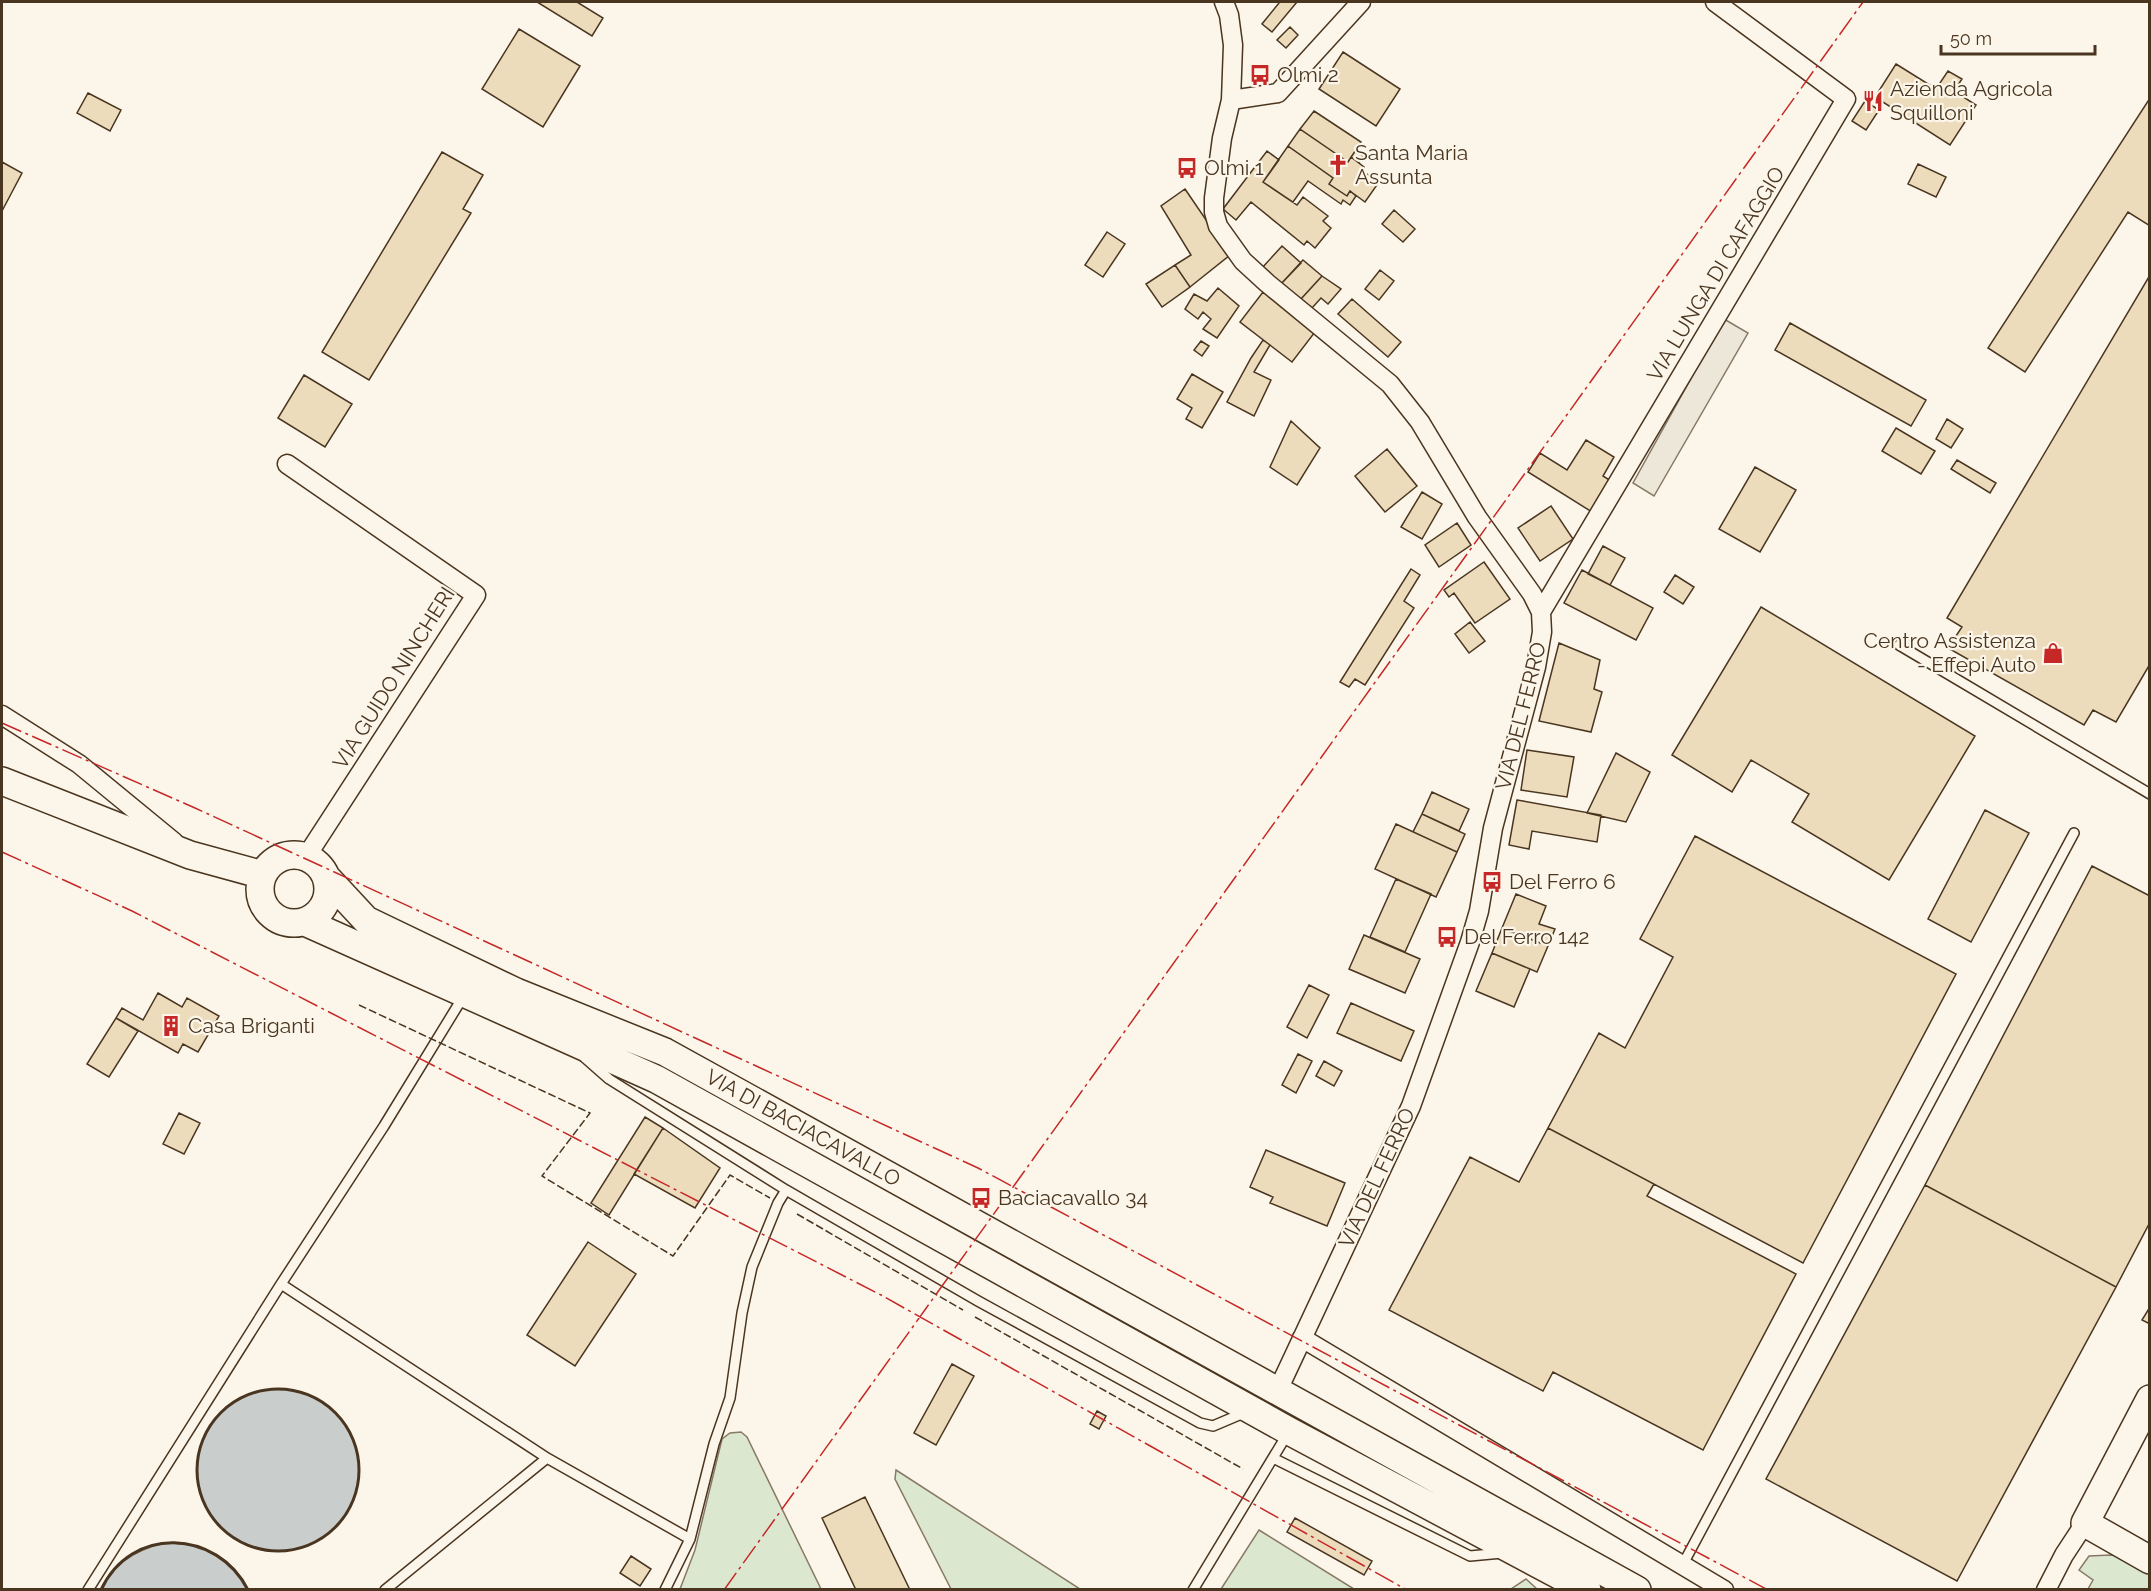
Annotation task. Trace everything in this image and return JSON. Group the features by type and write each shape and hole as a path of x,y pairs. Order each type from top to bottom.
{"main road":[{"path":"2,781 190,855 263,875 268,867 282,857 294,855 306,857"},
{"name":"VIA DI BACIACAVALLO","path":"306,857 321,868 327,879 366,920 516,992 665,1052 1278,1390"},
{"name":"VIA DI BACIACAVALLO","path":"263,875 260,886 261,900 267,910 277,919 288,923 305,922 656,1078 1251,1410"},
{"path":"305,922 316,916 325,905 328,894 327,879"},
{"path":"1278,1390 1637,1590"},
{"path":"2150,1399 2085,1523 2150,1560"},
{"path":"1251,1410 1587,1590"}],"street":[{"name":"VIA DEL FERRO","path":"1224,2 1229,15 1233,45 1231,100 1215,186 1214,212 1218,225 1243,261 1266,283 1390,384 1420,422 1477,517 1532,594 1541,612 1542,632 1536,668 1493,828 1479,911 1470,942 1410,1106 1278,1390"},
{"path":"1231,100 1278,93 1360,2"},
{"name":"VIA LUNGA DI CAFAGGIO","path":"1541,612 1846,99 1714,2"},
{"name":"VIA GUIDO NINCHERI","path":"287,464 476,595 306,857"},
{"path":"2,715 80,764 190,855"},
{"path":"1302,1338 1724,1590"},
{"path":"2046,1590 2064,1554 2085,1523"}],"lane":[{"path":"1899,645 2150,794"},
{"path":"1682,1566 2074,833"},
{"path":"88,1590 281,1284 384,1126 466,993"},
{"path":"561,1035 609,1079 786,1190 1200,1423 1213,1426 1251,1410"},
{"path":"665,1590 690,1539 714,1444 730,1398 742,1313 752,1267 778,1203 786,1190"},
{"path":"281,1284 547,1458 690,1539"},
{"path":"1192,1590 1289,1431"},
{"path":"385,1590 547,1458"},
{"path":"1273,1458 1470,1556 1517,1551"}],"green space":[{"path":"741,1432 747,1437 821,1589 680,1589 695,1550 722,1439 730,1433"},
{"path":"896,1470 1080,1589 951,1589 895,1479"},
{"path":"1259,1530 1354,1589 1221,1589"},
{"path":"2089,1556 2126,1557 2149,1568 2149,1589 2088,1589 2093,1580 2079,1570"},
{"path":"1526,1579 1537,1589 1511,1589"}],"shaded area":[{"path":"1724,319 1748,333 1654,496 1633,483"},
{"path":"278,1389 294,1390 309,1395 336,1412 353,1439 358,1454 358,1486 353,1501 336,1528 309,1545 294,1550 278,1551 262,1550 247,1545 220,1528 203,1501 198,1486 197,1470 198,1454 203,1439 220,1412 247,1395 262,1390"},
{"path":"164,1543 190,1545 213,1553 233,1568 248,1589 101,1589 112,1572 126,1559 144,1549"}],"building":[{"path":"537,2 577,2 603,18 592,36"},
{"path":"1277,2 1297,2 1272,32 1262,24 1279,3"},
{"path":"1290,27 1298,35 1286,48 1277,40"},
{"path":"519,29 580,66 543,127 482,89"},
{"path":"1343,52 1400,89 1376,126 1319,89"},
{"path":"1896,64 1936,89 1948,71 1962,79 1954,91 1976,105 1950,145 1875,97"},
{"path":"88,93 121,110 110,131 77,113"},
{"path":"2150,98 2150,226 2128,212 2025,372 1988,348"},
{"path":"1865,101 1879,110 1866,130 1852,121"},
{"path":"1314,111 1361,142 1348,162 1300,129"},
{"name":"Santa Maria Assunta","path":"1300,129 1348,162 1351,157 1364,167 1362,171 1379,182 1365,202 1350,191 1347,196 1329,184 1333,178 1288,146"},
{"path":"1288,146 1333,178 1329,184 1347,196 1350,191 1356,196 1350,205 1343,200 1341,204 1308,181 1293,202 1263,182"},
{"path":"1356,150 1363,156 1359,163 1351,157"},
{"path":"1267,151 1279,160 1263,182 1297,205 1303,197 1328,216 1323,221 1331,228 1315,248 1307,241 1304,245 1251,202 1236,220 1223,209"},
{"path":"442,152 483,175 463,209 471,213 369,380 322,352"},
{"path":"2,162 22,173 2,211"},
{"path":"1918,164 1946,177 1936,197 1908,184"},
{"path":"1185,189 1230,255 1190,287 1175,265 1191,255 1161,206"},
{"path":"1394,210 1415,229 1403,242 1382,224"},
{"path":"1107,232 1125,244 1103,277 1085,265"},
{"path":"1282,246 1301,263 1281,284 1262,268"},
{"path":"1303,260 1322,276 1301,299 1281,284"},
{"path":"1175,265 1190,287 1162,307 1146,284"},
{"path":"1380,270 1394,281 1379,300 1365,289"},
{"path":"2150,275 2150,664 2116,722 2093,710 2084,725 1948,648 1962,627 1947,618"},
{"path":"1322,276 1341,289 1328,304 1321,298 1312,308 1301,299"},
{"path":"1218,288 1239,306 1217,338 1203,329 1211,319 1203,312 1198,319 1185,309 1194,294 1207,301"},
{"path":"1263,292 1315,332 1292,362 1240,322"},
{"path":"1352,299 1401,342 1388,357 1338,314"},
{"path":"1790,323 1926,400 1911,426 1775,350"},
{"path":"1263,340 1270,345 1254,372 1271,380 1254,416 1227,402"},
{"path":"1201,341 1209,346 1202,356 1194,350"},
{"path":"1192,374 1223,392 1202,428 1186,419 1192,408 1177,399"},
{"path":"304,375 352,404 325,447 278,418"},
{"path":"1947,419 1963,429 1951,448 1936,439"},
{"path":"1291,421 1320,448 1297,485 1270,467"},
{"path":"1896,428 1935,451 1921,474 1882,451"},
{"path":"1586,440 1614,457 1603,476 1611,481 1592,512 1528,472 1540,453 1567,470"},
{"path":"1387,449 1417,486 1385,512 1355,476"},
{"path":"1957,460 1996,483 1990,493 1951,469"},
{"path":"1755,467 1796,490 1760,552 1719,529"},
{"path":"1422,492 1442,504 1422,539 1401,527"},
{"path":"1551,506 1573,539 1540,561 1518,528"},
{"path":"1457,523 1471,545 1439,567 1425,545"},
{"path":"1603,546 1625,558 1610,585 1588,574"},
{"path":"1484,562 1510,599 1475,623 1454,593 1449,597 1444,590"},
{"path":"1411,569 1420,575 1404,601 1414,608 1365,685 1355,679 1349,687 1340,682"},
{"path":"1582,570 1653,608 1636,640 1564,603"},
{"path":"1675,575 1694,587 1683,604 1664,592"},
{"path":"1761,607 1975,736 1889,880 1792,822 1809,794 1751,760 1732,792 1672,755"},
{"path":"1470,622 1485,641 1469,653 1455,634"},
{"path":"1559,643 1600,660 1594,689 1602,692 1591,732 1539,721"},
{"path":"1527,750 1574,757 1567,797 1521,790"},
{"path":"1616,753 1650,772 1626,822 1587,813"},
{"path":"1432,792 1469,809 1459,831 1422,814"},
{"path":"1517,800 1601,815 1597,842 1532,831 1529,849 1509,845"},
{"path":"1985,810 2029,833 1971,942 1928,919"},
{"path":"1422,814 1465,834 1457,852 1413,832"},
{"path":"1396,824 1457,852 1436,897 1375,869"},
{"path":"1695,836 1956,974 1803,1263 1548,1128 1599,1033 1625,1048 1673,957 1640,939"},
{"path":"2092,866 2150,896 2150,1222 2116,1287 1925,1185"},
{"path":"1396,879 1431,894 1405,952 1370,937"},
{"path":"1516,894 1546,906 1539,924 1555,929 1548,946 1502,928"},
{"path":"1502,928 1548,946 1537,972 1492,953"},
{"path":"1364,935 1420,959 1405,993 1349,969"},
{"path":"1492,953 1530,969 1514,1007 1476,991"},
{"path":"1309,985 1329,995 1307,1038 1287,1027"},
{"name":"Casa Briganti","path":"158,993 182,1007 187,998 219,1016 198,1052 183,1044 178,1053 116,1018 122,1008 143,1020"},
{"path":"1351,1003 1414,1031 1401,1061 1337,1033"},
{"path":"116,1018 138,1031 109,1077 87,1064"},
{"path":"1298,1054 1312,1061 1296,1093 1282,1085"},
{"path":"1324,1061 1342,1071 1334,1086 1316,1076"},
{"path":"179,1113 200,1123 184,1154 163,1144"},
{"path":"645,1117 663,1128 609,1215 591,1203"},
{"path":"663,1128 720,1168 695,1208 634,1174"},
{"path":"1548,1128 1654,1184 1647,1196 1796,1274 1703,1450 1553,1372 1543,1391 1389,1310 1470,1157 1519,1182"},
{"path":"1266,1150 1345,1183 1327,1226 1270,1203 1273,1197 1250,1187"},
{"path":"1925,1185 2116,1287 1957,1581 1766,1479"},
{"path":"588,1242 636,1274 575,1366 527,1335"},
{"path":"2150,1307 2150,1324 2142,1320"},
{"path":"952,1364 974,1376 936,1445 914,1433"},
{"path":"1097,1411 1106,1416 1099,1429 1090,1424"},
{"path":"865,1497 910,1590 856,1590 822,1518"},
{"path":"1295,1518 1372,1561 1364,1575 1287,1532"},
{"path":"631,1556 651,1569 640,1586 620,1573"}],"fence":[{"path":"359,1005 590,1113 542,1176 673,1256 730,1175 770,1198"},
{"path":"797,1214 963,1310"},
{"path":"975,1317 1243,1469"}],"wall":[{"path":"278,1389 294,1390 309,1395 336,1412 353,1439 358,1454 359,1470 358,1486 353,1501 336,1528 309,1545 294,1550 278,1551 262,1550 247,1545 220,1528 203,1501 198,1486 197,1470 198,1454 203,1439 220,1412 247,1395 262,1390 278,1389"},
{"path":"101,1590 115,1569 132,1554 153,1545 174,1543 196,1546 216,1555 234,1570 248,1590"}],"power":[{"path":"724,1590 1863,2"},
{"path":"2,723 195,808 978,1168 1768,1590"},
{"path":"2,852 132,911 881,1295 1407,1590"}],"place":[{"name":"Olmi 2","path":"1260,75"},
{"name":"Azienda Agricola Squilloni","path":"1873,101"},
{"name":"Santa Maria Assunta","path":"1338,165"},
{"name":"Olmi 1","path":"1187,168"},
{"name":"Centro Assistenza - Effepi Auto","path":"2053,653"},
{"name":"Del Ferro 6","path":"1492,882"},
{"name":"Del Ferro 142","path":"1447,937"},
{"name":"Casa Briganti","path":"171,1026"},
{"name":"Baciacavallo 34","path":"981,1198"}]}
